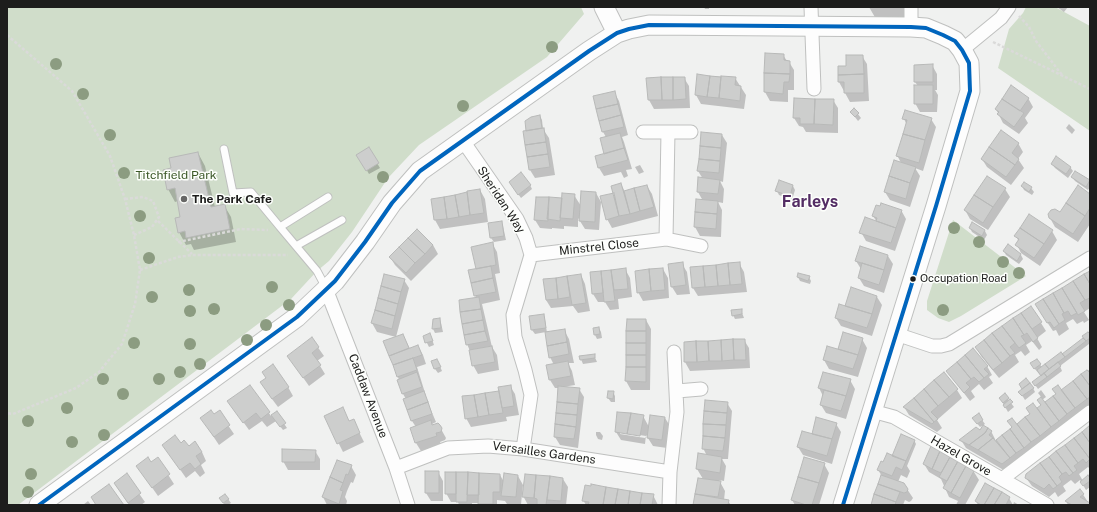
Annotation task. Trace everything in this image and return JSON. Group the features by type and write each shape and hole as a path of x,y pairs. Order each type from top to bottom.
{"street":[{"path":"604,7 617,33"},
{"path":"811,7 814,89"},
{"path":"910,27 911,7"},
{"path":"962,50 1012,9"},
{"path":"39,505 298,317 335,281 349,264 392,203 420,171 589,51 617,33 649,25 926,28 955,41 962,50 969,63 970,92 843,505"},
{"path":"643,132 691,132"},
{"path":"666,239 668,132"},
{"name":"Sheridan Way","path":"463,141 517,219 526,238 531,255"},
{"name":"Minstrel Close","path":"531,255 666,239 701,246"},
{"path":"523,449 531,395 525,370 514,337 513,315 531,255"},
{"path":"896,334 932,346 949,344 1090,258"},
{"name":"Caddaw Avenue","path":"326,289 396,468 408,505"},
{"path":"669,505 670,472 677,412 674,352"},
{"path":"677,391 701,389"},
{"name":"Hazel Grove","path":"872,411 894,417 1047,505"},
{"path":"1002,479 1090,412"},
{"name":"Versailles Gardens","path":"396,468 448,448 488,446 523,449 670,472"}],"lane":[{"path":"224,149 233,193 250,192 317,271 326,289"},
{"path":"280,227 328,197"},
{"path":"296,246 342,220"}],"path":[{"path":"1012,9 1028,27 1063,76"},
{"path":"7,35 72,91 110,156 125,198 134,235 140,270 135,304 122,344 99,372 76,388 13,414 7,413"},
{"path":"980,36 1090,89"},
{"path":"125,198 144,197 153,201 157,208 159,218 158,221 152,227 134,235"},
{"path":"158,221 192,255"},
{"path":"178,242 241,229 257,230 280,227"},
{"path":"140,270 178,257 192,255 303,254"}],"green space":[{"name":"Titchfield Park","path":"7,7 581,7 584,14 547,57 419,145 388,178 352,232 329,261 317,271 291,299 18,505 7,505"},
{"path":"1026,7 1055,7 1090,26 1090,131 998,68 1009,29 1023,13"},
{"path":"953,220 1026,276 949,322 938,318 927,310 927,301"}],"building":[{"path":"765,53 784,54 784,60 790,61 790,74 764,73"},
{"path":"846,55 863,55 864,74 838,75 838,66 846,66"},
{"path":"933,64 933,82 914,82 914,65"},
{"path":"764,73 790,74 789,82 784,82 783,94 764,92"},
{"path":"697,74 710,76 707,97 695,95"},
{"path":"864,74 864,93 844,93 844,82 838,82 838,75"},
{"path":"710,76 721,77 719,98 707,97"},
{"path":"721,76 736,77 735,85 741,86 740,101 719,98"},
{"path":"661,77 662,100 648,100 646,78"},
{"path":"661,77 673,77 673,100 662,100"},
{"path":"673,77 685,77 686,99 673,100"},
{"path":"914,85 933,85 933,104 914,104"},
{"path":"1011,85 1029,98 1020,111 1002,99"},
{"path":"615,91 618,104 596,109 593,96"},
{"path":"794,98 815,99 814,124 800,124 800,118 793,118"},
{"path":"815,99 834,99 833,125 814,124"},
{"path":"1002,99 1024,113 1014,127 997,114 999,112 995,109"},
{"path":"618,104 621,115 599,121 596,109"},
{"path":"854,108 859,113 855,117 850,112"},
{"path":"905,110 932,118 925,140 903,134 907,120 902,119"},
{"path":"540,115 542,128 526,131 525,121 531,117"},
{"path":"621,115 624,127 602,132 599,121"},
{"path":"544,128 546,142 525,145 523,131"},
{"path":"1001,130 1019,143 1012,153 1019,159 1015,165 989,147"},
{"path":"701,132 722,134 721,148 700,146"},
{"path":"620,133 624,148 604,154 600,138"},
{"path":"903,134 925,140 919,163 896,156"},
{"path":"546,142 548,154 527,157 525,145"},
{"path":"700,146 721,148 720,161 699,159"},
{"path":"369,147 379,163 366,171 356,155"},
{"path":"989,147 1015,165 1006,177 981,159"},
{"path":"624,148 628,160 598,168 595,156"},
{"path":"198,152 211,207 225,204 230,229 186,238 185,231 178,233 175,218 180,217 175,188 167,190 163,170 171,168 169,158"},
{"path":"548,154 550,167 529,170 527,157"},
{"path":"1056,156 1071,167 1066,174 1051,164"},
{"path":"699,159 720,161 719,173 697,171"},
{"path":"894,160 916,167 910,183 889,176"},
{"path":"1075,171 1090,180 1086,187 1071,177"},
{"path":"521,172 531,185 518,195 509,182"},
{"path":"889,176 910,183 906,199 884,192"},
{"path":"987,176 1006,188 993,207 974,195"},
{"path":"698,177 720,180 718,194 697,192"},
{"path":"779,180 793,185 790,196 775,191"},
{"path":"1024,182 1032,187 1029,192 1021,186"},
{"path":"621,183 630,214 619,216 611,186"},
{"path":"647,185 654,207 640,211 634,188"},
{"path":"1078,185 1090,194 1090,208 1085,216 1066,203"},
{"path":"634,188 640,211 630,214 624,191"},
{"path":"480,189 484,213 470,215 467,191"},
{"path":"581,191 596,192 595,222 579,221"},
{"path":"467,192 470,215 459,217 455,195"},
{"path":"562,193 575,194 573,219 560,218"},
{"path":"614,193 619,216 606,220 600,196"},
{"path":"455,195 459,217 447,219 444,197"},
{"path":"974,195 993,207 983,223 964,210"},
{"path":"444,197 447,219 434,220 431,199"},
{"path":"536,197 549,197 548,221 534,220"},
{"path":"549,197 562,198 560,221 547,219"},
{"path":"696,199 718,201 717,214 695,212"},
{"path":"881,203 902,210 896,228 876,221 877,218 872,216 876,205 880,206"},
{"path":"1066,203 1085,216 1073,234 1049,218 1048,214 1051,210 1055,209 1060,212"},
{"path":"695,212 717,214 716,229 694,227"},
{"path":"1029,214 1053,230 1044,244 1020,228"},
{"path":"865,217 896,228 891,243 859,233"},
{"path":"502,221 504,236 490,238 488,223"},
{"path":"972,222 985,230 982,236 969,228"},
{"path":"1020,228 1044,244 1034,258 1015,245 1019,239 1014,236"},
{"path":"417,229 433,245 425,254 408,238"},
{"path":"408,238 425,254 415,263 399,247"},
{"path":"493,242 496,265 476,269 471,247"},
{"path":"1008,244 1021,254 1017,261 1003,251"},
{"path":"860,246 888,255 884,270 855,261"},
{"path":"399,247 415,263 406,273 389,257"},
{"path":"683,262 686,285 671,287 668,264"},
{"path":"740,262 742,284 730,285 728,263"},
{"path":"728,263 730,285 718,286 716,265"},
{"path":"862,263 884,270 879,285 858,278"},
{"path":"716,265 718,286 705,287 703,266"},
{"path":"491,266 493,278 471,283 468,270"},
{"path":"703,266 705,287 692,288 690,267"},
{"path":"626,268 628,289 614,290 611,270"},
{"path":"663,268 665,290 651,291 649,269"},
{"path":"649,269 651,291 637,293 635,271"},
{"path":"611,270 615,301 604,302 601,271"},
{"path":"601,271 603,293 592,294 590,272"},
{"path":"1090,271 1090,284 1084,274"},
{"path":"798,273 810,276 808,281 797,277"},
{"path":"384,274 405,279 401,292 381,286"},
{"path":"581,274 586,303 572,305 567,276"},
{"path":"1084,274 1090,284 1090,298 1085,300 1073,281"},
{"path":"567,276 570,297 558,299 556,278"},
{"path":"493,278 496,292 474,296 471,283"},
{"path":"556,278 558,299 546,300 543,279"},
{"path":"1073,281 1085,300 1080,303 1085,311 1078,315 1062,288"},
{"path":"381,286 401,292 398,304 378,298"},
{"path":"851,287 877,296 872,314 845,306"},
{"path":"1062,288 1077,313 1071,316 1068,311 1064,313 1053,293"},
{"path":"1053,293 1064,313 1062,314 1065,320 1059,324 1043,299"},
{"path":"479,297 481,309 460,312 459,300"},
{"path":"378,298 398,304 395,316 375,310"},
{"path":"1043,299 1059,324 1054,328 1050,322 1047,323 1035,304"},
{"path":"839,304 872,314 867,328 835,318"},
{"path":"1031,306 1042,322 1032,329 1021,313"},
{"path":"481,309 483,320 462,324 460,312"},
{"path":"742,309 742,314 732,316 731,310"},
{"path":"375,310 395,316 392,329 371,323"},
{"path":"1021,313 1038,338 1033,342 1027,333 1024,335 1013,318"},
{"path":"544,314 546,328 531,330 529,316"},
{"path":"440,318 441,328 432,329 433,319"},
{"path":"1013,318 1024,335 1021,336 1026,343 1019,348 1002,326"},
{"path":"627,319 646,319 646,331 626,331"},
{"path":"483,320 485,331 464,335 462,324"},
{"path":"1002,326 1015,343 1010,347 1015,353 1010,356 992,333"},
{"path":"599,327 600,334 594,335 593,328"},
{"path":"565,329 567,342 547,346 545,332"},
{"path":"485,331 488,341 466,345 464,335"},
{"path":"626,331 646,331 646,343 626,343"},
{"path":"843,332 863,338 858,355 838,349"},
{"path":"1088,332 1090,334 1090,338 1086,341 1082,336"},
{"path":"430,333 433,341 425,343 423,336"},
{"path":"992,333 1010,356 1002,363 984,340"},
{"path":"403,334 409,348 389,356 383,341"},
{"path":"312,337 319,347 312,353 321,365 303,378 287,356"},
{"path":"1083,338 1086,341 1065,357 1062,354"},
{"path":"733,339 745,339 746,360 734,360"},
{"path":"733,339 734,360 722,361 721,340"},
{"path":"721,340 722,361 709,361 708,341"},
{"path":"984,340 1002,363 993,370 975,347"},
{"path":"696,341 708,341 709,361 697,362"},
{"path":"696,341 697,362 684,362 684,342"},
{"path":"567,342 569,354 549,358 547,346"},
{"path":"626,343 646,343 646,355 626,355"},
{"path":"418,345 422,355 393,365 389,356"},
{"path":"492,346 495,362 472,366 469,350"},
{"path":"827,346 858,355 853,369 823,360"},
{"path":"973,348 988,366 984,369 989,374 984,378 965,355"},
{"path":"1061,352 1065,357 1049,369 1045,364"},
{"path":"595,354 595,358 580,360 579,356"},
{"path":"626,355 646,355 646,367 626,367"},
{"path":"965,355 984,378 979,382 974,377 971,379 957,362"},
{"path":"413,358 417,370 397,377 393,365"},
{"path":"437,359 441,367 434,369 431,361"},
{"path":"1037,359 1041,364 1034,369 1030,363"},
{"path":"568,361 571,376 549,380 546,365"},
{"path":"957,362 971,379 966,383 970,387 964,393 946,371"},
{"path":"1058,362 1061,366 1047,377 1044,373"},
{"path":"273,364 289,387 272,399 260,382 266,378 262,372"},
{"path":"1045,364 1049,369 1041,376 1037,370"},
{"path":"626,367 646,367 646,382 625,381"},
{"path":"1087,370 1090,373 1090,386 1081,374"},
{"path":"417,372 422,387 402,394 397,380"},
{"path":"823,372 851,379 846,396 818,388"},
{"path":"944,372 958,389 949,397 934,380"},
{"path":"1044,373 1047,377 1035,386 1032,382"},
{"path":"1081,374 1090,386 1090,397 1087,399 1073,381"},
{"path":"1026,378 1030,383 1022,389 1019,384"},
{"path":"934,380 949,397 938,406 924,389"},
{"path":"1073,381 1087,399 1075,408 1061,390"},
{"path":"1030,383 1034,388 1022,396 1018,392"},
{"path":"250,385 270,412 261,419 256,413 243,423 227,401"},
{"path":"511,385 514,406 502,408 498,387"},
{"path":"1058,385 1075,408 1067,414 1053,396 1056,394 1052,389"},
{"path":"558,386 580,388 578,404 557,402"},
{"path":"924,389 938,406 931,412 938,419 934,422 914,398"},
{"path":"824,390 846,396 841,411 820,405"},
{"path":"424,391 428,402 407,410 403,399"},
{"path":"499,391 503,413 489,415 485,393"},
{"path":"608,391 614,391 613,399 607,398"},
{"path":"485,393 489,415 478,417 474,395"},
{"path":"1005,393 1009,398 1003,403 999,398"},
{"path":"474,395 478,417 465,419 462,396"},
{"path":"1053,396 1067,414 1059,421 1045,402"},
{"path":"1041,397 1059,421 1051,427 1037,408 1041,405 1037,400"},
{"path":"914,398 934,422 932,424 903,407"},
{"path":"1010,399 1013,402 1005,408 1003,405"},
{"path":"705,400 728,402 727,413 704,411"},
{"path":"428,402 432,414 411,421 407,410"},
{"path":"557,402 578,404 577,415 556,413"},
{"path":"1033,403 1051,427 1040,436 1025,417 1030,414 1026,408"},
{"path":"343,407 349,421 354,419 360,433 337,444 324,416"},
{"path":"211,410 214,414 220,410 230,425 214,437 200,418"},
{"path":"277,411 286,423 280,427 271,415"},
{"path":"704,411 727,413 726,425 703,424"},
{"path":"617,412 631,413 627,434 615,432"},
{"path":"556,413 577,415 576,427 555,424"},
{"path":"631,413 644,415 640,436 627,434"},
{"path":"979,413 983,420 977,424 972,418"},
{"path":"650,415 665,417 662,440 647,438"},
{"path":"816,417 837,423 832,439 812,434"},
{"path":"1025,417 1040,436 1031,442 1017,424"},
{"path":"1012,418 1031,442 1024,448 1010,429 1012,427 1007,421"},
{"path":"431,420 432,425 438,423 440,425 442,428 441,432 436,433 437,436 415,443 410,428"},
{"path":"555,424 576,427 574,439 554,437"},
{"path":"703,424 726,425 725,438 703,436"},
{"path":"983,425 988,428 985,433 969,445 959,440 976,427 980,430"},
{"path":"1090,425 1090,443 1082,432"},
{"path":"988,428 992,431 989,435 993,438 978,450 969,445 985,433"},
{"path":"1010,429 1024,448 1016,453 1002,435"},
{"path":"802,431 832,439 827,456 797,447"},
{"path":"1082,432 1090,443 1090,459 1074,438"},
{"path":"901,434 915,440 906,461 892,456"},
{"path":"175,435 181,443 184,440 189,446 195,441 202,452 196,456 201,464 195,469 190,463 180,470 162,445"},
{"path":"1002,435 1016,453 1010,458 996,440"},
{"path":"703,436 725,438 723,451 702,449"},
{"path":"993,438 1010,458 1002,464 978,450"},
{"path":"1074,438 1090,459 1086,463 1083,459 1078,463 1065,445"},
{"path":"1065,445 1078,463 1074,466 1077,470 1073,473 1056,451"},
{"path":"931,446 940,451 932,469 923,464"},
{"path":"282,449 316,450 315,462 282,462"},
{"path":"940,451 950,457 941,473 932,469"},
{"path":"1056,451 1073,473 1069,476 1066,472 1062,474 1049,457"},
{"path":"698,453 722,457 720,473 696,469"},
{"path":"887,453 906,461 902,470 896,467 892,476 877,470"},
{"path":"148,457 151,462 158,457 170,474 152,488 136,466"},
{"path":"804,457 825,463 819,483 798,477"},
{"path":"950,457 958,461 947,481 939,477"},
{"path":"1049,457 1062,474 1059,477 1062,482 1057,486 1040,463"},
{"path":"337,460 352,465 348,475 346,474 343,483 330,477"},
{"path":"958,461 966,466 951,493 943,488"},
{"path":"1040,463 1057,486 1053,489 1049,484 1044,489 1025,478 1026,474"},
{"path":"966,466 974,471 960,498 951,493"},
{"path":"425,471 439,471 439,493 425,493"},
{"path":"445,472 456,472 456,494 445,494"},
{"path":"456,472 468,472 467,502 456,502"},
{"path":"468,472 479,473 479,495 467,495"},
{"path":"127,473 141,493 128,503 114,483"},
{"path":"479,473 500,474 500,492 493,492 493,504 478,504"},
{"path":"504,473 518,475 516,497 501,496"},
{"path":"525,474 536,475 534,498 522,497"},
{"path":"536,475 550,476 546,505 537,505 537,499 534,498"},
{"path":"881,475 904,483 908,489 907,492 904,493 878,484"},
{"path":"1088,475 1090,481 1083,486 1080,482"},
{"path":"550,476 563,478 561,501 547,500"},
{"path":"330,477 343,483 340,490 343,491 339,504 322,497"},
{"path":"798,477 819,483 812,505 806,505 791,500"},
{"path":"698,478 721,481 718,497 695,494"},
{"path":"985,483 994,488 984,505 981,505 975,501"},
{"path":"109,484 124,505 96,505 91,497"},
{"path":"591,484 606,487 603,505 588,505 589,502 582,501 585,485 591,486"},
{"path":"878,484 900,492 896,502 874,494"},
{"path":"606,487 618,489 615,505 603,505"},
{"path":"994,488 1002,492 994,505 984,505"},
{"path":"618,489 630,491 628,505 615,505"},
{"path":"1080,489 1084,494 1080,497 1090,503 1090,505 1072,505 1065,501"},
{"path":"630,491 642,493 640,505 628,505"},
{"path":"1002,492 1010,497 1006,505 994,505"},
{"path":"642,493 654,494 652,505 640,505"},
{"path":"225,494 229,499 223,503 219,498"},
{"path":"695,494 729,500 728,505 693,505"},
{"path":"874,494 896,502 895,505 871,505"}],"transit line":[{"path":"39,505 297,317 335,281 365,242 392,203 420,171 589,51 617,33 649,25 926,28 955,41 962,50 969,63 970,91 936,206 843,505"}],"place":[{"name":"The Park Cafe","path":"184,199"},
{"name":"Occupation Road","path":"913,279"}],"district":[{"name":"Farleys","path":"810,202"}]}
